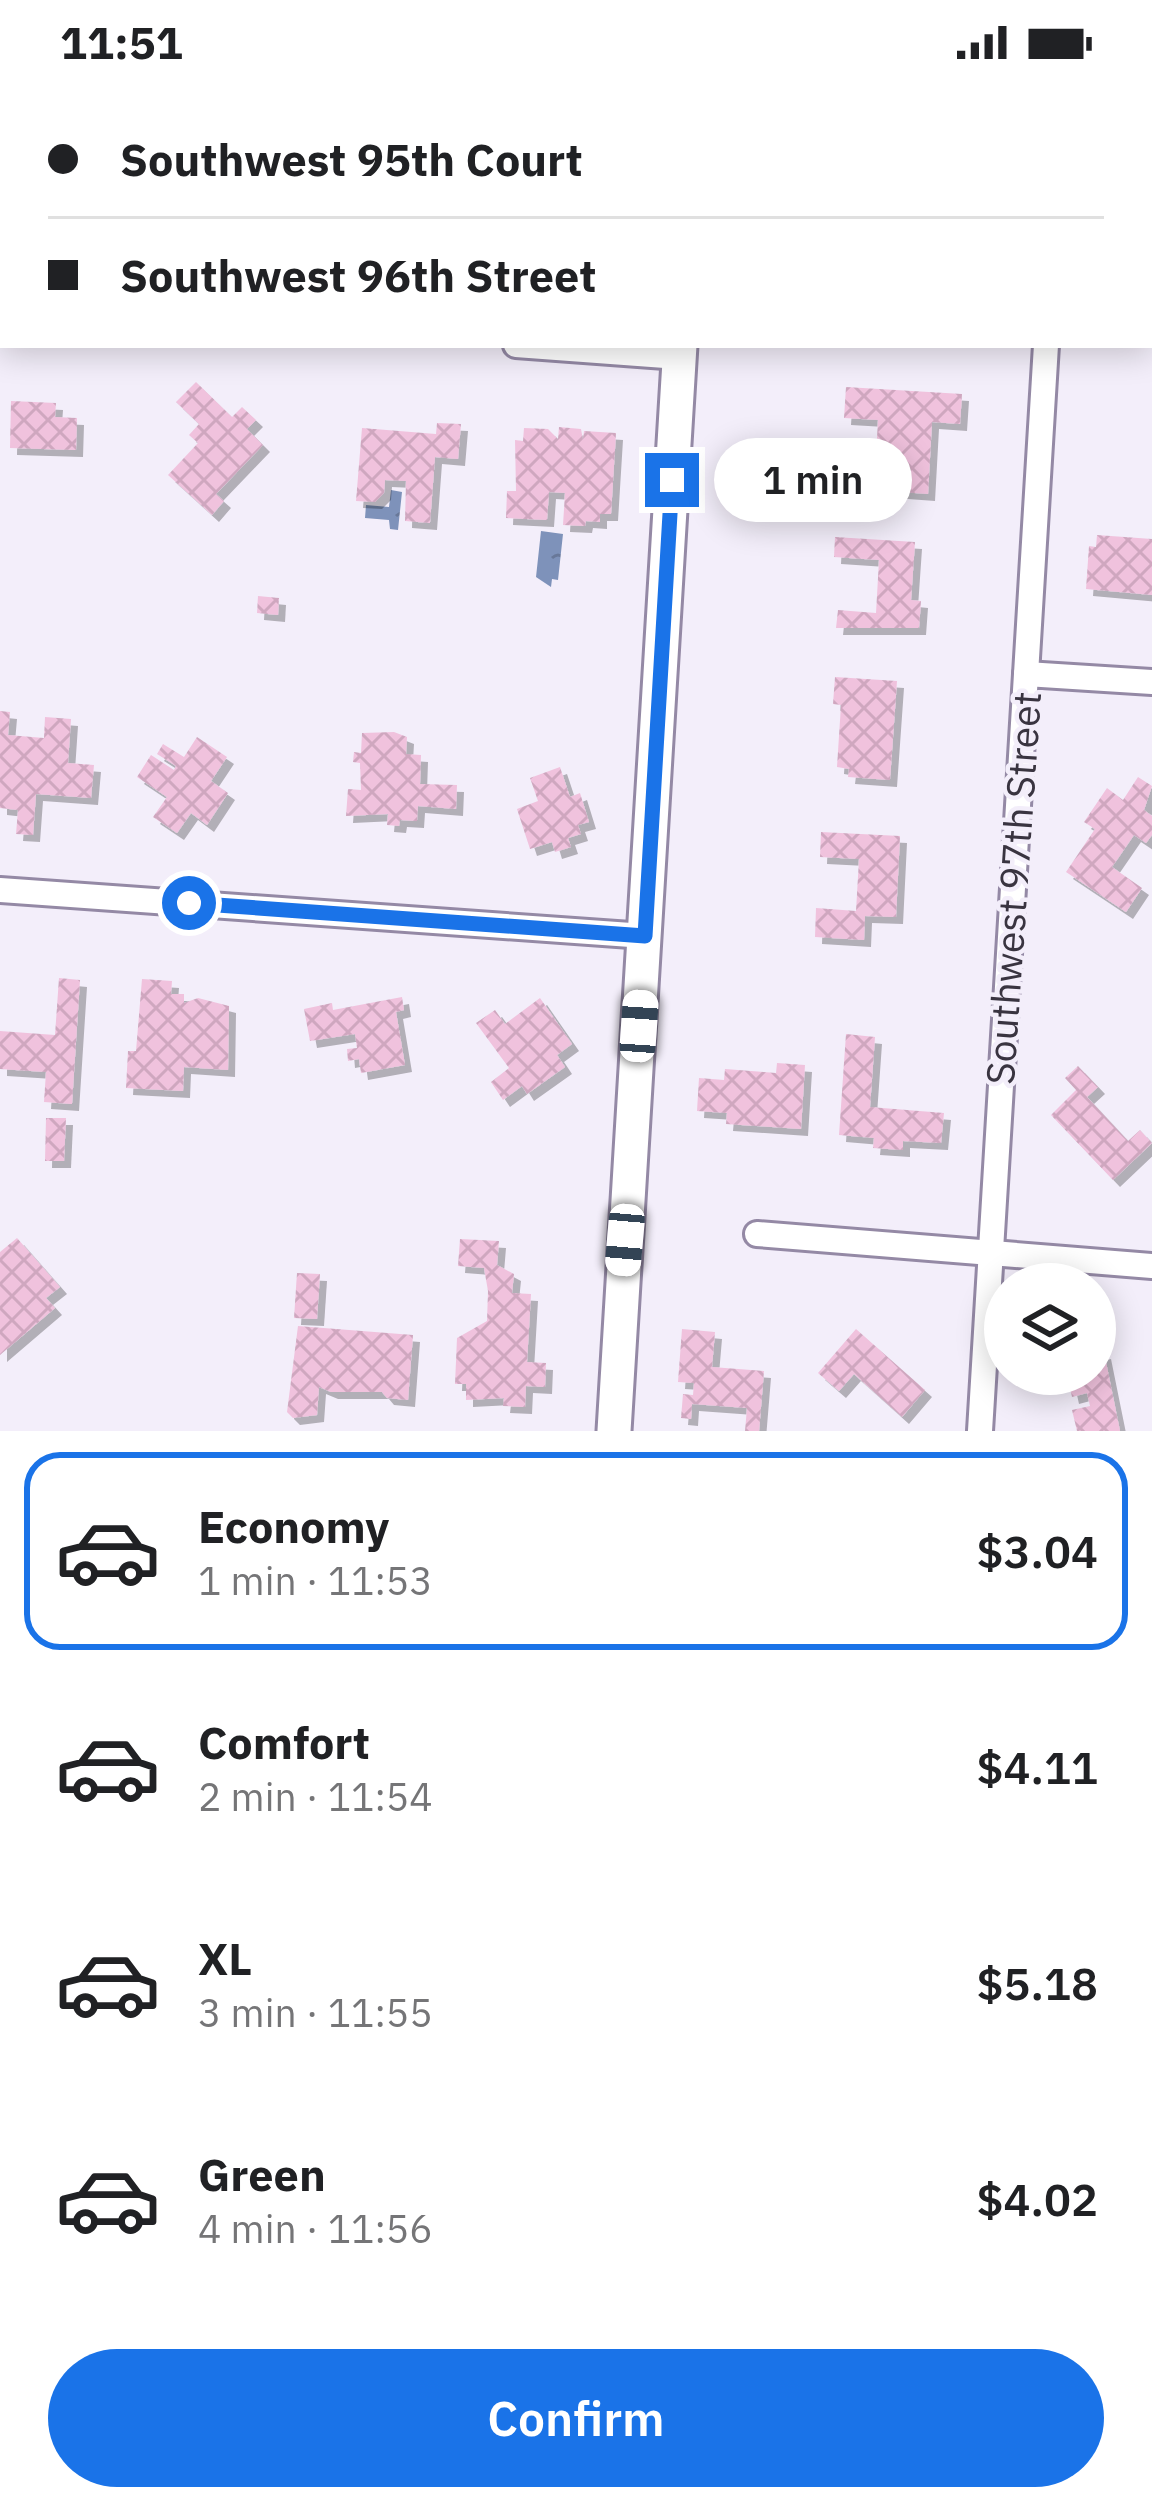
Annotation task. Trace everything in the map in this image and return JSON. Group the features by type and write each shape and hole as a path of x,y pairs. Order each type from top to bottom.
{"street":[{"path":"598,348 680,351 614,1431"},
{"name":"Southwest 97th Street","path":"980,1431 1046,348"},
{"path":"1026,674 1152,682"},
{"path":"0,890 645,936"},
{"path":"757,1234 1152,1266"}],"water":[{"path":"391,490 402,492 398,530 390,529 389,520 365,518 366,505 389,507"},
{"path":"541,531 563,534 558,580 552,579 551,587 536,577"}],"building":[{"path":"196,382 232,417 242,407 256,420 247,429 263,445 216,494 224,501 212,515 168,475 198,443 189,435 199,424 176,402"},
{"path":"846,387 962,394 960,424 932,422 928,494 874,490 878,420 844,418"},
{"path":"11,401 56,403 55,417 77,418 76,450 10,448"},
{"path":"437,423 461,424 458,459 435,457 430,523 405,521 406,481 385,480 384,493 375,502 356,501 362,428 436,434"},
{"path":"559,427 581,429 583,440 584,431 616,433 611,514 600,514 600,522 586,521 585,526 563,525 565,493 549,492 547,520 506,518 507,491 516,491 515,440 523,441 524,428 548,429 558,439"},
{"path":"1097,535 1152,539 1152,595 1086,589 1089,546 1096,547"},
{"path":"835,537 915,542 911,600 921,601 919,628 836,628 838,610 876,613 879,560 834,557"},
{"path":"258,596 279,598 278,615 257,613"},
{"path":"835,677 897,681 890,780 848,777 849,769 837,767 841,705 833,704"},
{"path":"0,711 10,712 8,735 44,738 45,717 71,719 68,763 94,765 91,798 36,794 33,835 16,834 18,810 0,808"},
{"path":"394,732 407,737 406,754 421,755 420,784 457,785 456,809 418,806 417,821 400,820 399,826 387,825 388,814 346,816 348,789 361,790 360,763 353,762 354,752 361,753 362,733"},
{"path":"197,737 227,757 211,781 228,793 207,825 191,813 177,833 153,817 167,797 137,777 151,755 174,770 176,766 157,754 163,744 184,757"},
{"path":"560,767 570,797 580,793 589,822 578,825 581,834 568,838 571,847 555,852 552,842 530,849 517,809 538,801 530,778"},
{"path":"1138,777 1152,786 1144,810 1152,816 1152,835 1146,843 1134,835 1112,867 1142,888 1126,912 1066,872 1095,829 1084,822 1107,788 1123,800"},
{"path":"821,832 900,836 896,917 865,916 864,940 815,937 816,908 856,911 859,859 820,857"},
{"path":"59,978 80,980 72,1104 44,1102 46,1072 0,1069 0,1031 55,1035"},
{"path":"142,979 172,981 171,994 184,994 184,1003 198,998 229,1006 228,1070 184,1067 183,1091 126,1088 128,1051 136,1051"},
{"path":"402,997 404,1010 396,1012 405,1065 361,1073 359,1059 348,1061 347,1049 357,1048 355,1034 310,1041 304,1009 332,1003 333,1010"},
{"path":"540,998 572,1044 557,1055 565,1067 527,1094 522,1086 503,1100 491,1082 509,1068 476,1023 495,1010 505,1024"},
{"path":"846,1034 875,1037 870,1107 944,1113 941,1143 903,1141 903,1150 873,1148 874,1138 839,1135"},
{"path":"777,1063 805,1065 801,1129 726,1124 727,1113 697,1111 699,1078 724,1080 725,1069 776,1073"},
{"path":"1078,1066 1098,1087 1087,1097 1128,1141 1140,1130 1152,1143 1113,1180 1051,1115 1076,1090 1065,1078"},
{"path":"46,1118 66,1118 64,1161 45,1161"},
{"path":"17,1238 60,1287 46,1298 55,1308 0,1355 0,1252"},
{"path":"460,1239 499,1241 497,1265 514,1274 512,1293 531,1294 527,1362 546,1363 545,1387 526,1386 525,1407 503,1406 504,1398 466,1400 466,1384 455,1384 457,1338 487,1321 484,1268 458,1266"},
{"path":"297,1273 320,1274 317,1319 294,1318"},
{"path":"298,1326 413,1335 408,1400 387,1398 382,1392 331,1392 319,1387 317,1415 293,1418 287,1412"},
{"path":"682,1329 715,1332 712,1367 764,1371 759,1431 745,1431 747,1408 692,1404 691,1419 681,1418 683,1394 693,1395 694,1383 678,1382"},
{"path":"856,1329 925,1390 902,1417 854,1374 839,1391 818,1373"},
{"path":"1087,1395 1113,1395 1120,1431 1077,1431 1072,1410 1090,1406"}],"route":[{"path":"189,903 645,936 672,480"}]}
